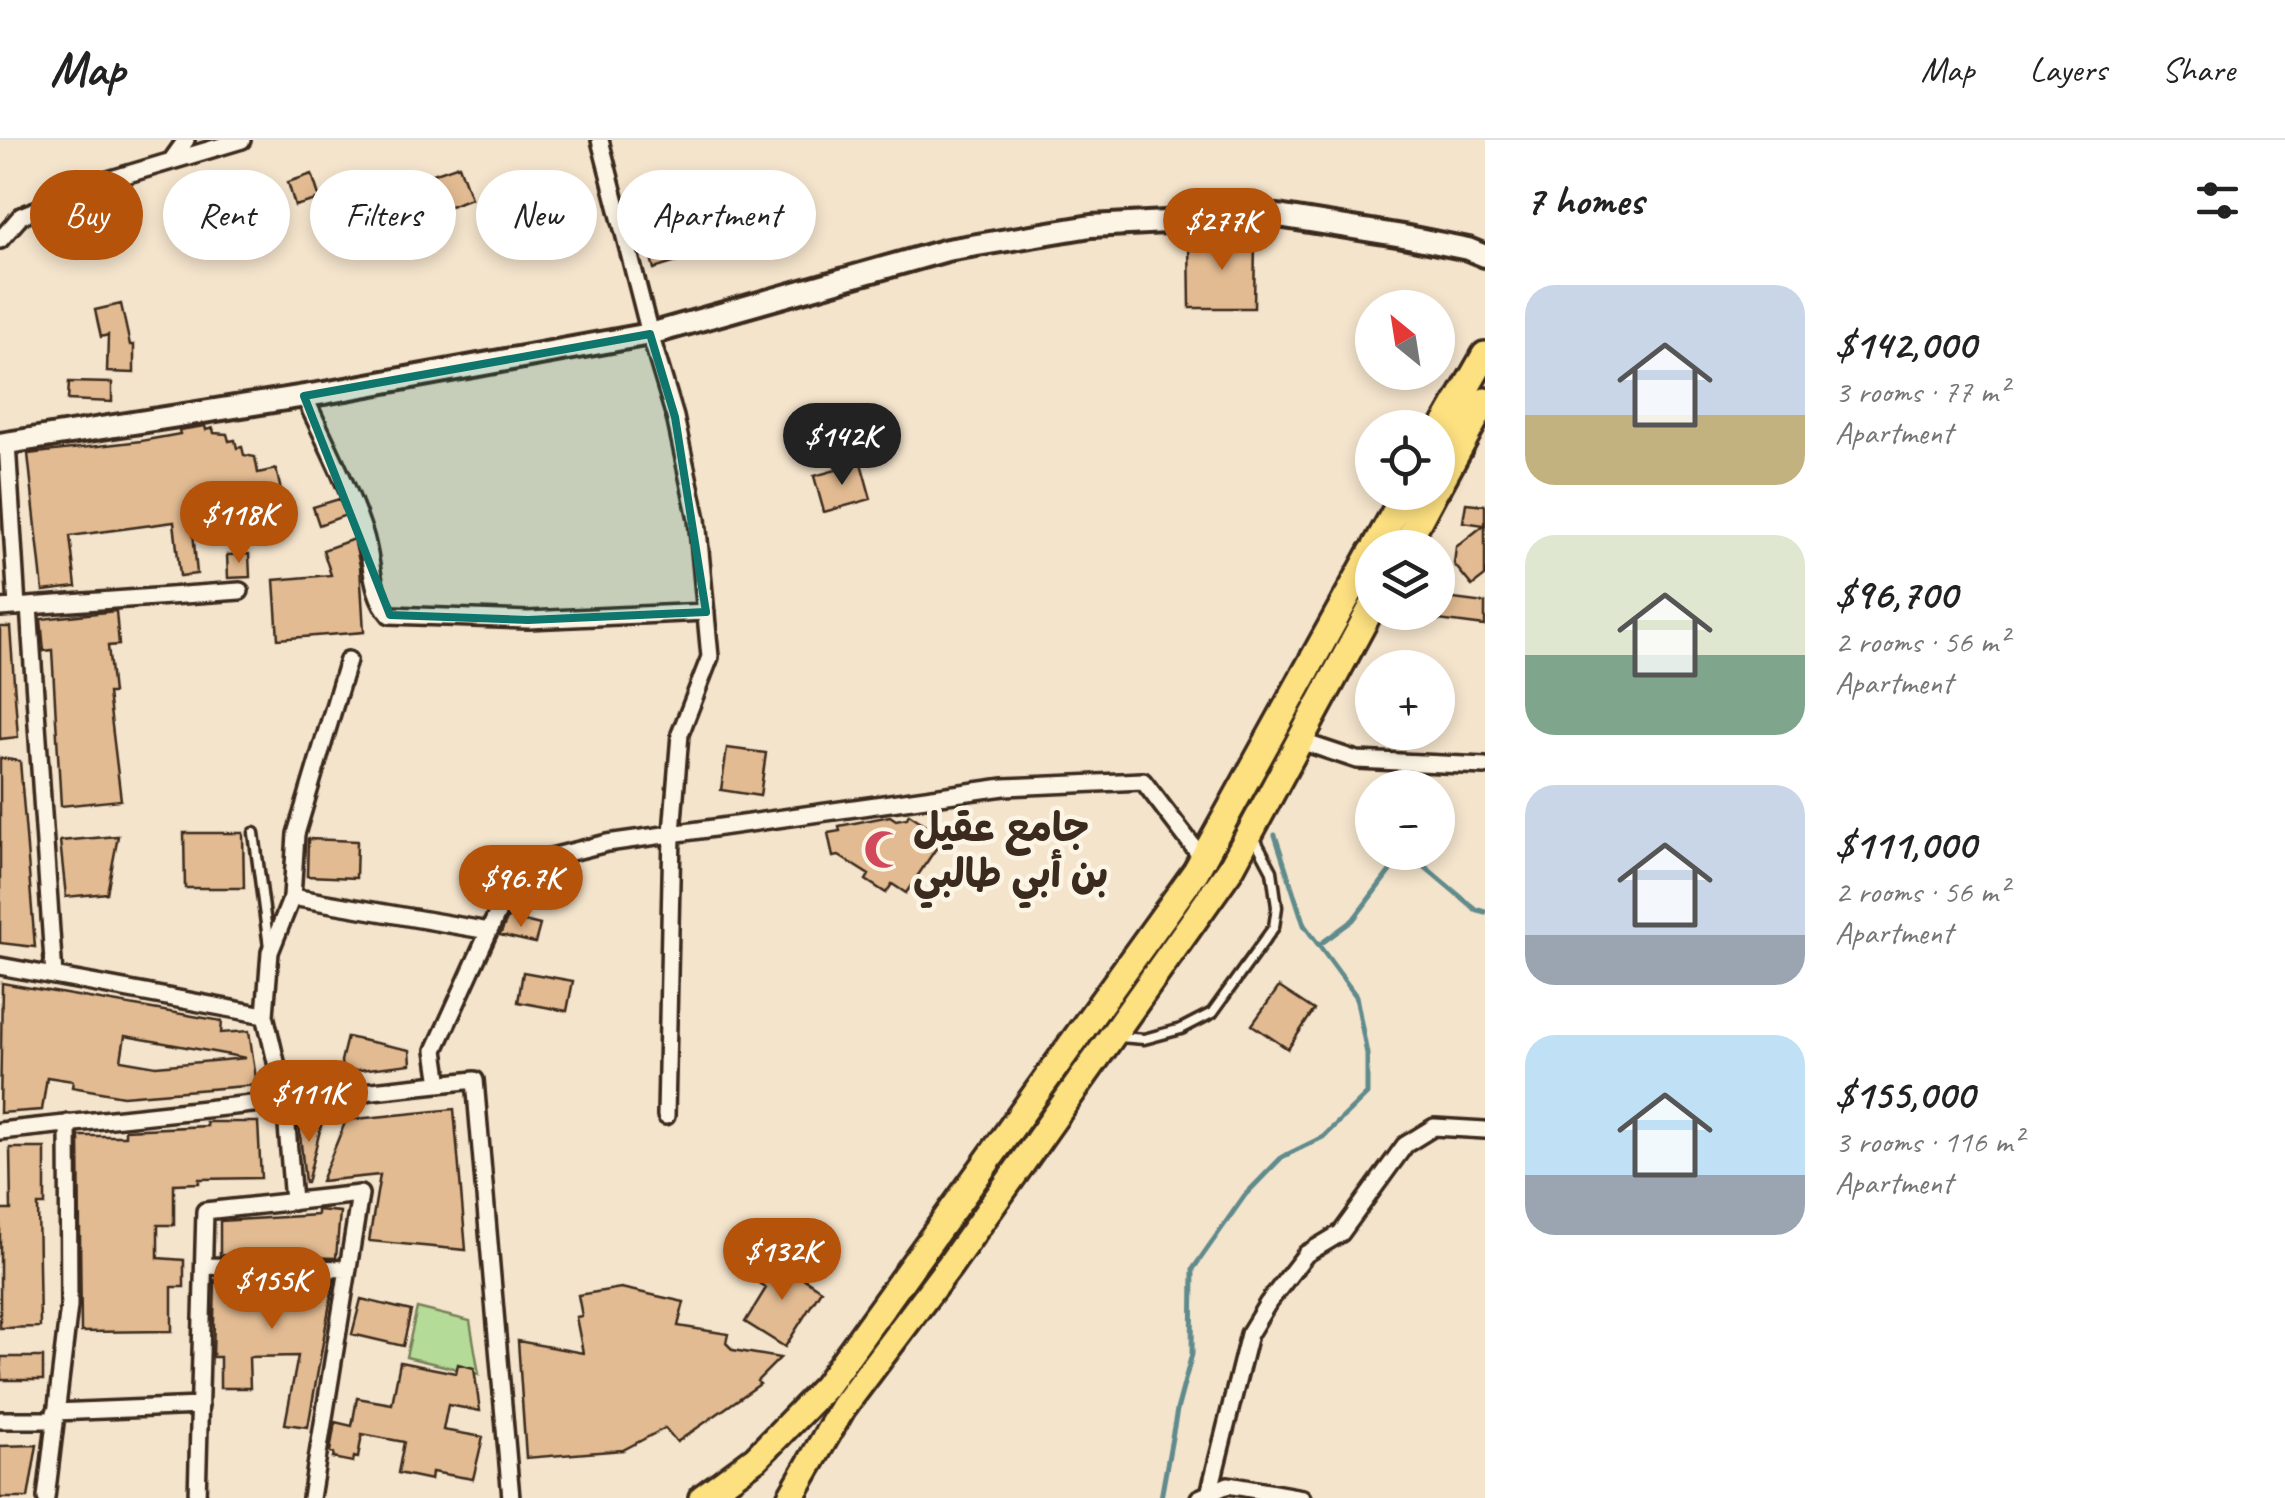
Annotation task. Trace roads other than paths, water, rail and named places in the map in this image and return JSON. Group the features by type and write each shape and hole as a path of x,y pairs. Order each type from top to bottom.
{"main road":[{"path":"1454,410 1485,355"},
{"path":"1455,455 1485,401"},
{"path":"702,1498 756,1458 825,1388 1202,858 1355,584"},
{"path":"790,1498 843,1407 950,1265 1231,868 1360,630"}],"street":[{"path":"171,162 186,140"},
{"path":"0,240 21,216 108,180 242,140"},
{"path":"600,140 675,418 697,520 710,657 680,734 672,834 666,1116"},
{"path":"54,976 15,607 4,443 304,396 650,334 948,250 1091,226 1278,216 1402,236 1485,256"},
{"path":"304,396 350,497 365,537 381,605 390,615 528,620 706,612"},
{"path":"15,607 240,591"},
{"path":"294,1202 285,1100 265,1014 270,952 292,897 296,834 348,660"},
{"path":"1300,741 1357,760 1485,766"},
{"path":"440,1084 434,1050 519,865 608,843 1004,786 1144,781 1202,858"},
{"path":"292,897 489,931"},
{"path":"0,966 265,1014"},
{"path":"0,1131 475,1080 510,1498"},
{"path":"46,1498 69,1306 68,1124"},
{"path":"1205,1494 1249,1334 1268,1303 1306,1254 1341,1232 1405,1145 1434,1127 1485,1130"},
{"path":"197,1498 205,1211 360,1194 311,1498"},
{"path":"204,1266 348,1269"},
{"path":"0,1420 200,1406"},
{"path":"1205,1494 1228,1485 1302,1498"}],"lane":[{"path":"1111,1036 1144,1039 1182,1029 1212,1013 1274,926 1277,907 1272,870 1250,831"},
{"path":"254,833 270,952"}],"waterway":[{"path":"1161,1498 1192,1354 1193,1269 1245,1195 1282,1157 1323,1137 1367,1094 1367,1054 1356,996 1304,925 1275,835"},
{"path":"1319,945 1353,920 1393,867 1424,866 1475,909 1485,912"}],"place":[{"name":"جامع عقيل بن أبي طالبي","path":"883,850"}]}
